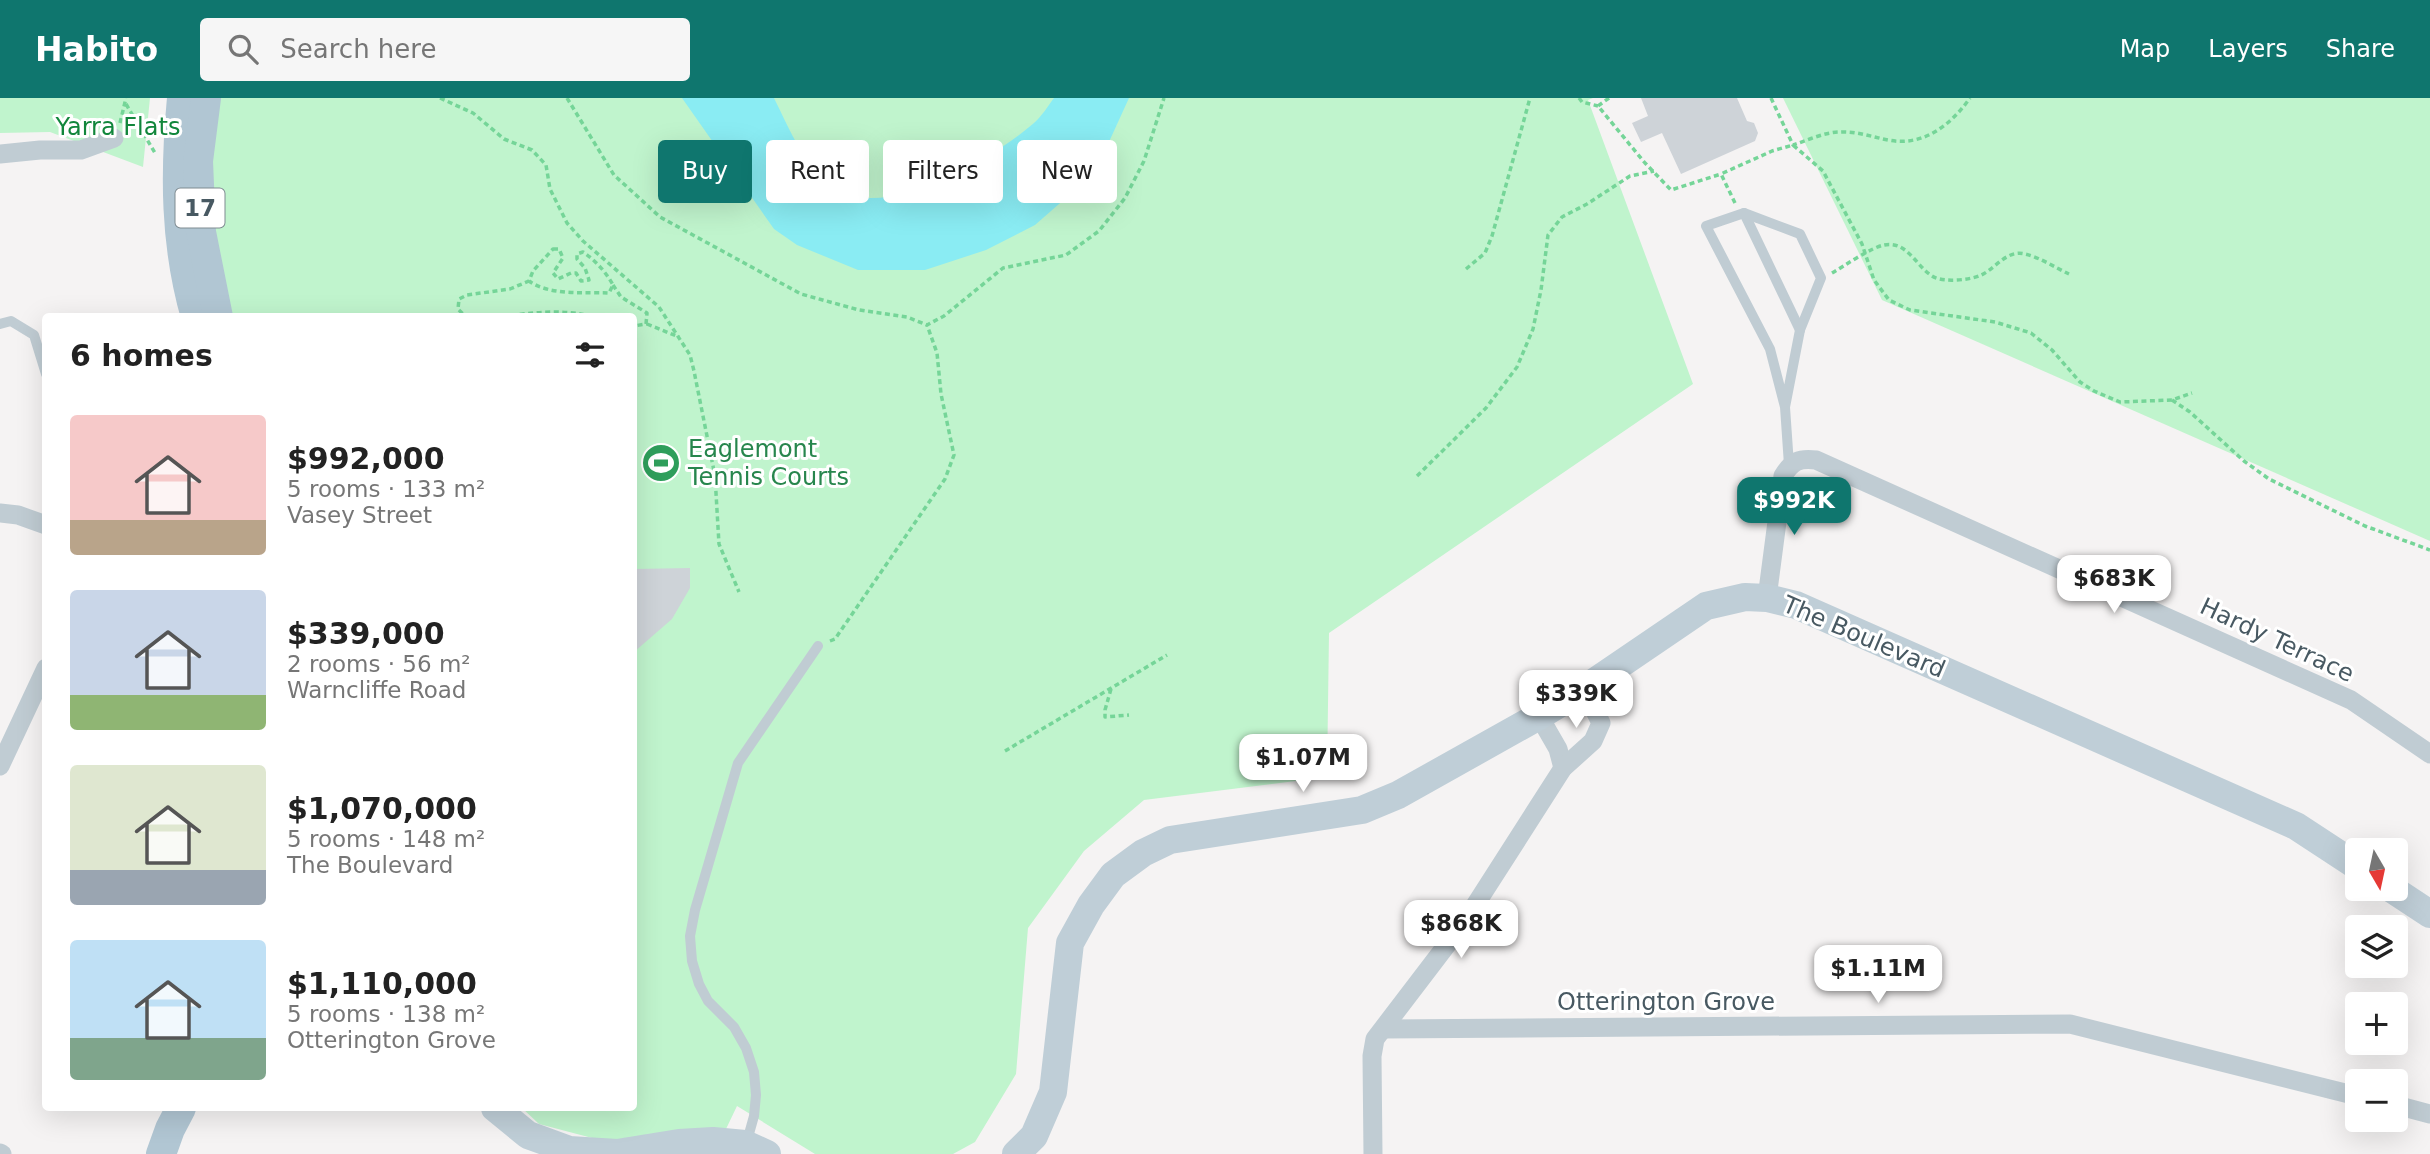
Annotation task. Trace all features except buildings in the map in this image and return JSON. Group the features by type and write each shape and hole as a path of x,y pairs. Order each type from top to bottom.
{"main road":[{"name":"17","path":"183,98 177,144 179,233 187,287 195,313"},
{"name":"17","path":"206,98 198,161 201,232 217,313"},
{"path":"161,1154 179,1111"}],"street":[{"path":"0,154 81,150 114,138"},
{"name":"Hardy Terrace","path":"1789,466 1797,460 1816,460 2279,666 2351,700 2430,754"},
{"path":"1767,598 1780,486 1789,466"},
{"path":"0,513 18,515 42,523"},
{"name":"The Boulevard","path":"1016,1154 1034,1136 1053,1092 1070,943 1091,905 1113,875 1143,853 1170,840 1362,810 1398,795 1584,689 1706,606 1745,597 1767,598 1796,605 2296,826 2345,858"},
{"path":"0,766 42,677"},
{"path":"1373,1154 1372,1056 1375,1040 1465,921 1563,768 1593,741 1601,723 1584,689"},
{"path":"1539,716 1558,749 1563,768"},
{"path":"2408,900 2430,914"},
{"name":"Otterington Grove","path":"1385,1029 2070,1024 2345,1093"},
{"path":"2408,1108 2430,1114"},
{"path":"499,1111 528,1135 569,1150 617,1153 679,1143 713,1141 756,1149"}],"lane":[{"path":"1740,209 1800,330"},
{"path":"1786,407 1800,330 1821,278 1800,234 1740,209 1706,226 1770,349 1786,407 1789,466"},
{"path":"0,324 11,321 34,335 42,361"},
{"path":"756,1149 754,1072 746,1048 734,1027 708,1000 699,984 692,961 690,936 695,910 738,763 818,646"}],"path":[{"path":"440,98 473,113 503,139 532,150 546,165 551,189 567,223 583,241 659,307 680,338 690,355 715,476 719,544 739,592"},
{"path":"567,98 614,175 660,217 801,294 859,310 907,317 927,325 937,353 941,394 954,455 945,479 835,639 818,646"},
{"path":"927,325 944,316 1003,268 1066,255 1099,231 1125,198 1144,161 1164,98"},
{"path":"1466,269 1485,253 1492,236 1530,98"},
{"path":"1579,98 1582,102 1598,106 1671,190 1721,174 1772,150 1838,132 1860,133 1891,141 1916,139 1939,131 1961,111 1970,98"},
{"path":"1598,106 1609,98"},
{"path":"1771,98 1793,145 1823,171 1866,254 1874,280 1889,300 1910,310 1996,322 2031,333 2052,350 2080,382 2120,402 2172,401 2192,393"},
{"path":"114,138 126,101"},
{"path":"126,101 156,155"},
{"path":"1417,476 1486,408 1517,368 1533,329 1548,235 1562,217 1630,176 1654,172"},
{"path":"1721,174 1740,209"},
{"path":"583,241 583,252"},
{"path":"1821,278 1884,245 1898,246 1908,251 1920,267 1937,278 1979,276 2007,255 2024,253 2069,274"},
{"path":"461,313 458,309 459,299 467,295 510,289 529,281 533,271 554,249 559,249 563,258 553,273 554,276 558,279 571,273 576,274 581,281 589,280 585,268 577,259 577,254 583,252"},
{"path":"583,252 594,261 621,297 647,313 646,324"},
{"path":"529,281 539,289 552,291 609,293 613,285"},
{"path":"637,326 646,324 680,338"},
{"path":"2172,401 2190,412 2244,461 2269,479 2365,526 2430,550"},
{"path":"1005,751 1167,655"},
{"path":"1112,687 1105,717 1129,715"}],"green space":[{"name":"Yarra Flats","path":"0,98 150,98 143,167 50,132 0,133"},
{"path":"202,98 1593,98 1588,100 1693,384 1329,633 1327,777 1144,800 1084,851 1028,928 1016,1074 975,1142 953,1154 815,1154 737,1106 726,1129 615,1144 539,1124 525,1111 637,1111 637,313 223,313"},
{"path":"1783,98 2430,98 2430,541 1882,300"}],"water":[{"path":"682,98 774,98 795,140 766,140 766,203 869,203 869,197 883,197 883,203 1003,203 1003,146 1034,123 1054,98 1129,98 1110,140 1017,140 1017,203 1060,203 1035,225 986,250 925,270 858,270 797,245 774,229 752,198 752,140 711,140"}],"place":[{"name":"Eaglemont Tennis Courts","path":"661,463"}]}
